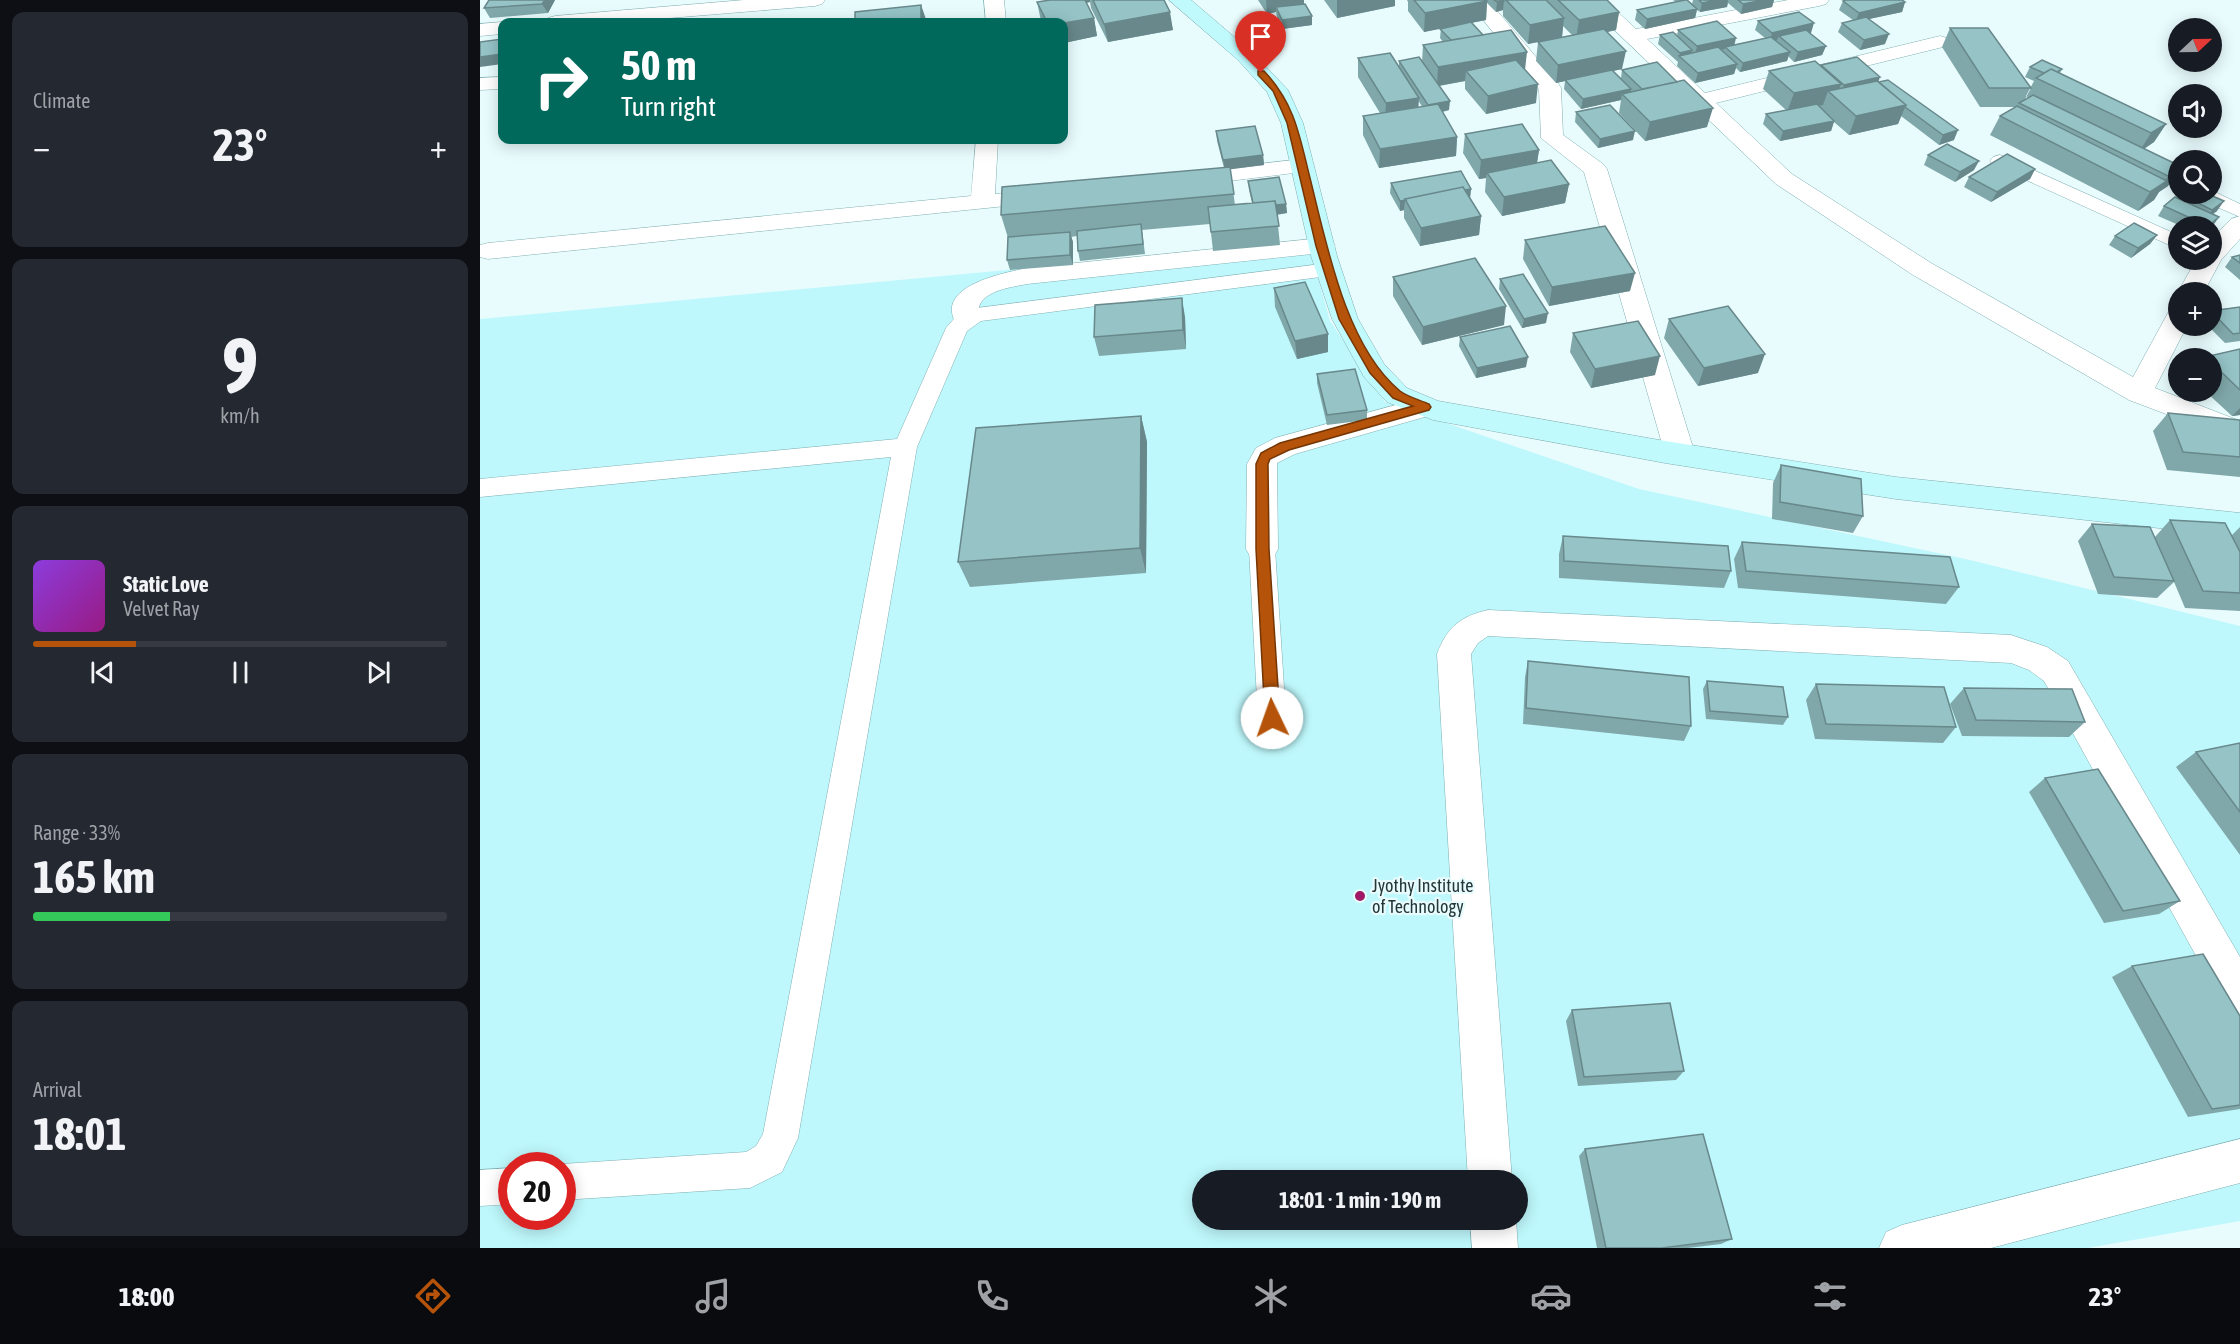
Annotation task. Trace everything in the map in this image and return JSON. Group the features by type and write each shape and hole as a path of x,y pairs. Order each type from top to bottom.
{"main road":[{"path":"1179,0 1245,56 1277,90 1292,123 1325,258 1345,319 1374,370 1397,395 1433,410 1680,454 1896,488 2240,525"}],"street":[{"path":"582,18 593,0"},
{"path":"614,18 815,0"},
{"path":"994,0 996,18"},
{"path":"1477,0 1550,88 1552,138 1595,169 1680,454"},
{"path":"1593,0 1784,179 1922,269 2139,393 2240,432"},
{"path":"1631,36 1818,0"},
{"path":"480,30 498,28"},
{"path":"1699,100 1940,42"},
{"path":"480,84 498,83"},
{"path":"982,203 987,144"},
{"path":"1172,181 1302,166"},
{"path":"488,251 1065,194"},
{"path":"2222,243 2240,224"},
{"path":"2139,393 2168,336"},
{"path":"1262,549 1262,464 1266,456 1285,446 1425,407"},
{"path":"1489,1170 1454,654 1463,633 1477,625 1488,623 1845,640 2011,649 2029,653 2043,660 2056,671 2240,996"},
{"path":"1902,1248 2240,1161"},
{"path":"1494,1230 1495,1248"}],"lane":[{"path":"2124,156 2168,177"},
{"path":"2000,161 2168,238"},
{"path":"2222,203 2240,211"},
{"path":"576,1181 750,1170 769,1159 780,1138 905,447 957,328 966,319 977,314 1325,258"},
{"path":"480,488 905,447"},
{"path":"1262,549 1272,718"},
{"path":"480,1188 498,1187"}],"shaded area":[{"name":"Jyothy Institute of Technology","path":"1308,242 1330,321 1385,402 1639,489 1970,560 2240,626 2240,1221 2088,1248 480,1248 480,319"}],"building":[{"path":"489,0 545,0 542,4 484,8"},
{"path":"1085,0 1094,18 1068,22 1068,18 1045,18 1037,2"},
{"path":"1093,0 1164,0 1170,12 1104,24"},
{"path":"1414,0 1486,0 1487,1 1425,13"},
{"path":"1506,0 1546,0 1564,18 1530,25"},
{"path":"1558,0 1607,0 1619,12 1579,20"},
{"path":"1687,0 1697,9 1647,19 1637,10"},
{"path":"1699,0 1717,0 1702,3"},
{"path":"1738,0 1764,0 1743,4"},
{"path":"1902,0 1905,2 1859,13 1843,1"},
{"path":"1305,4 1312,16 1282,20 1276,7"},
{"path":"921,5 921,18 855,18 855,12"},
{"path":"1799,12 1814,23 1772,33 1758,21"},
{"path":"1866,17 1889,34 1864,40 1842,23"},
{"path":"1717,21 1736,38 1697,46 1678,30"},
{"path":"1471,22 1483,35 1451,40 1440,29"},
{"path":"1950,28 1988,28 2031,88 1989,88"},
{"path":"1604,29 1626,51 1558,65 1538,42"},
{"path":"1511,30 1527,52 1438,67 1423,45"},
{"path":"1806,30 1826,46 1798,52 1779,36"},
{"path":"1673,32 1692,50 1680,53 1660,35"},
{"path":"1771,37 1790,52 1743,63 1725,47"},
{"path":"498,40 498,55 480,57 480,42"},
{"path":"1718,47 1737,64 1698,73 1679,56"},
{"path":"1390,53 1419,98 1386,103 1358,58"},
{"path":"1419,57 1450,101 1428,105 1399,61"},
{"path":"1857,57 1880,77 1844,85 1821,65"},
{"path":"1516,60 1538,84 1488,96 1466,71"},
{"path":"2042,60 2062,69 2057,72 2051,69 2044,73 2030,67"},
{"path":"1815,61 1841,84 1794,93 1769,71"},
{"path":"1657,62 1677,82 1642,89 1622,70"},
{"path":"2051,69 2166,124 2151,133 2036,78"},
{"path":"1612,70 1631,89 1583,99 1565,80"},
{"path":"1684,80 1713,108 1650,122 1622,94"},
{"path":"1888,80 1958,130 1943,135 1905,107 1906,105 1879,82"},
{"path":"1877,81 1906,105 1856,116 1828,91"},
{"path":"2033,95 2168,160 2168,176 2019,103"},
{"path":"1438,104 1457,137 1380,149 1363,116"},
{"path":"1817,104 1834,121 1783,131 1766,114"},
{"path":"1610,105 1635,131 1600,139 1576,112"},
{"path":"2017,106 2167,181 2150,192 2000,116"},
{"path":"1522,124 1539,150 1481,160 1465,134"},
{"path":"1255,126 1263,155 1223,160 1216,131"},
{"path":"1947,144 1979,161 1960,172 1928,155"},
{"path":"2007,154 2035,169 1997,192 1969,177"},
{"path":"1551,160 1569,184 1504,197 1487,173"},
{"path":"1230,167 1234,194 1001,215 1002,187"},
{"path":"1461,171 1471,189 1465,190 1463,187 1400,201 1391,183"},
{"path":"1279,177 1286,204 1276,205 1275,201 1253,203 1248,181"},
{"path":"1463,187 1481,216 1421,228 1405,199"},
{"path":"1275,201 1279,226 1211,232 1208,207"},
{"path":"2168,203 2190,204 2217,216 2186,216 2164,206"},
{"path":"2200,204 2220,204 2212,210"},
{"path":"2134,223 2157,235 2138,248 2115,236"},
{"path":"1141,224 1143,244 1078,251 1077,231"},
{"path":"1605,226 1635,273 1552,287 1525,240"},
{"path":"1070,232 1070,255 1007,260 1008,237"},
{"path":"2240,255 2240,263 2232,257"},
{"path":"1475,258 1506,306 1423,327 1393,277"},
{"path":"1523,274 1548,313 1524,319 1500,279"},
{"path":"1305,282 1328,334 1295,341 1274,288"},
{"path":"1182,298 1183,330 1094,337 1095,305"},
{"path":"1728,306 1765,354 1704,368 1669,319"},
{"path":"2240,307 2240,333 2233,334 2222,322 2222,309"},
{"path":"1638,321 1660,356 1595,369 1573,333"},
{"path":"1510,326 1528,357 1477,368 1460,337"},
{"path":"2240,349 2240,390 2222,373 2222,353"},
{"path":"1355,369 1367,410 1327,415 1317,374"},
{"path":"2168,413 2240,420 2240,457 2183,452"},
{"path":"1141,416 1140,548 958,562 976,428"},
{"path":"1781,465 1861,479 1863,516 1780,502"},
{"path":"2170,520 2225,523 2240,552 2240,593 2203,591"},
{"path":"2092,524 2150,527 2174,581 2114,577"},
{"path":"1563,536 1728,546 1731,571 1564,561"},
{"path":"1742,542 1950,557 1959,587 1746,571"},
{"path":"1528,661 1689,677 1691,726 1526,708"},
{"path":"1707,681 1783,687 1788,717 1710,711"},
{"path":"1816,684 1944,687 1956,727 1826,724"},
{"path":"1964,688 2072,689 2085,722 1976,720"},
{"path":"2240,743 2240,812 2196,752"},
{"path":"2098,769 2180,901 2123,911 2045,778"},
{"path":"2203,954 2240,1016 2240,1105 2212,1109 2132,966"},
{"path":"1670,1003 1684,1071 1584,1077 1572,1010"},
{"path":"1703,1134 1732,1239 1662,1248 1606,1248 1585,1149"}],"place":[{"name":"Jyothy Institute of Technology","path":"1360,896"}],"route":[{"path":"1261,73 1277,90 1292,123 1322,246 1345,319 1374,370 1397,395 1425,407 1285,446 1266,456 1262,464 1262,549 1272,718"}]}
